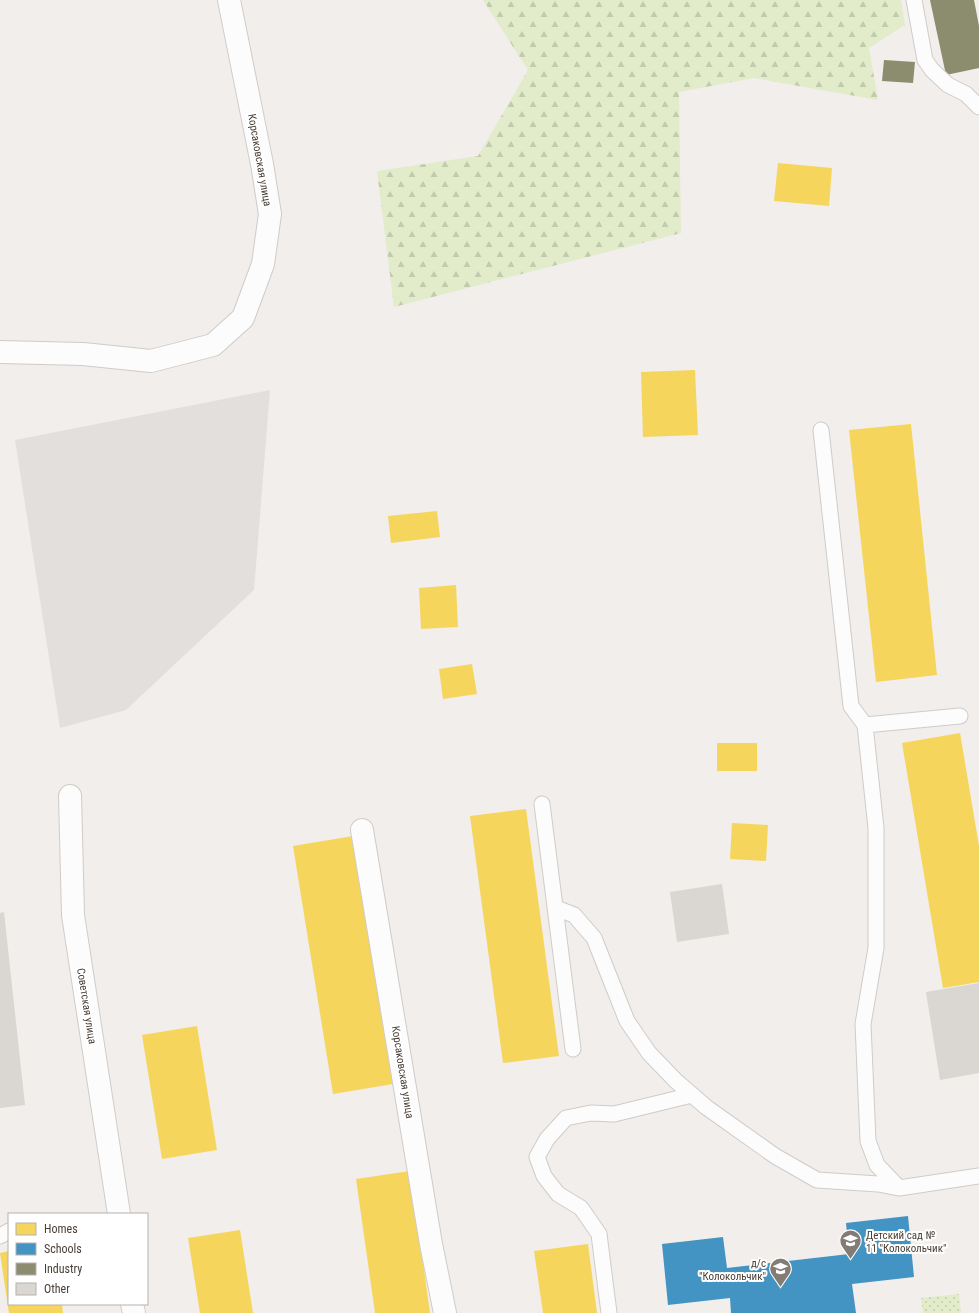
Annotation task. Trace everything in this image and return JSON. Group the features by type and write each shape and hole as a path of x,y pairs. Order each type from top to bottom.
{"street":[{"name":"Корсаковская улица","path":"0,352 83,354 151,361 213,345 242,318 263,264 270,214 262,164 229,0"},
{"name":"Советская улица","path":"70,796 73,915 119,1213"},
{"name":"Корсаковская улица","path":"362,830 445,1313"}],"lane":[{"path":"914,0 925,60 932,70 948,84 966,94 979,108"},
{"path":"822,430 850,700 851,706 865,725 876,828 876,948 863,1024 868,1141 877,1165 899,1188"},
{"path":"865,725 960,716"},
{"path":"542,804 573,1049"},
{"path":"556,908 574,915 594,938 627,1021 649,1053 692,1095 776,1156 817,1180 878,1184 899,1188 979,1176"},
{"path":"609,1313 599,1234 581,1208 558,1194 544,1176 538,1157 547,1139 566,1118 591,1112 614,1114 692,1095"}],"green space":[{"path":"483,0 901,0 905,25 869,48 878,100 754,78 679,92 681,233 394,307 377,171 478,156 528,70"},
{"path":"959,1294 961,1313 923,1313 921,1298"}],"shaded area":[{"path":"270,390 254,590 126,710 60,728 15,440"}],"building: Homes":[{"path":"778,163 832,168 829,206 774,201"},
{"path":"695,370 698,435 643,437 641,372"},
{"path":"911,424 937,675 876,682 849,430"},
{"path":"437,511 440,537 391,543 388,516"},
{"path":"456,585 458,627 421,629 419,588"},
{"path":"472,664 477,694 443,699 439,669"},
{"path":"960,733 979,846 979,982 943,988 902,743"},
{"path":"717,743 757,743 757,771 717,771"},
{"path":"526,809 559,1056 503,1063 470,816"},
{"path":"732,823 768,825 766,861 730,859"},
{"path":"353,836 393,1084 333,1094 293,846"},
{"path":"197,1026 217,1150 162,1159 142,1035"},
{"path":"410,1171 430,1313 375,1313 356,1179"},
{"path":"240,1230 253,1313 200,1313 188,1238"},
{"path":"588,1244 597,1313 543,1313 534,1251"},
{"path":"8,1251 8,1305 62,1305 63,1313 9,1313 0,1253"}],"building: Schools":[{"name":"Детский сад № 11 \"Колокольчик\"","path":"908,1216 914,1277 852,1284 856,1313 731,1313 730,1298 668,1305 662,1244 723,1237 727,1268 849,1254 846,1223"}],"building: Industry":[{"path":"930,0 974,0 979,26 979,68 946,75"},
{"path":"884,60 915,62 913,83 882,81"}],"building: Other":[{"path":"722,884 729,934 677,942 670,892"},
{"path":"4,912 25,1105 0,1108 0,913"},
{"path":"979,983 979,1073 940,1080 926,992"}],"place":[{"name":"Детский сад № 11 \"Колокольчик\"","path":"850,1260"},
{"name":"д/с \"Колокольчик\"","path":"781,1288"}]}
